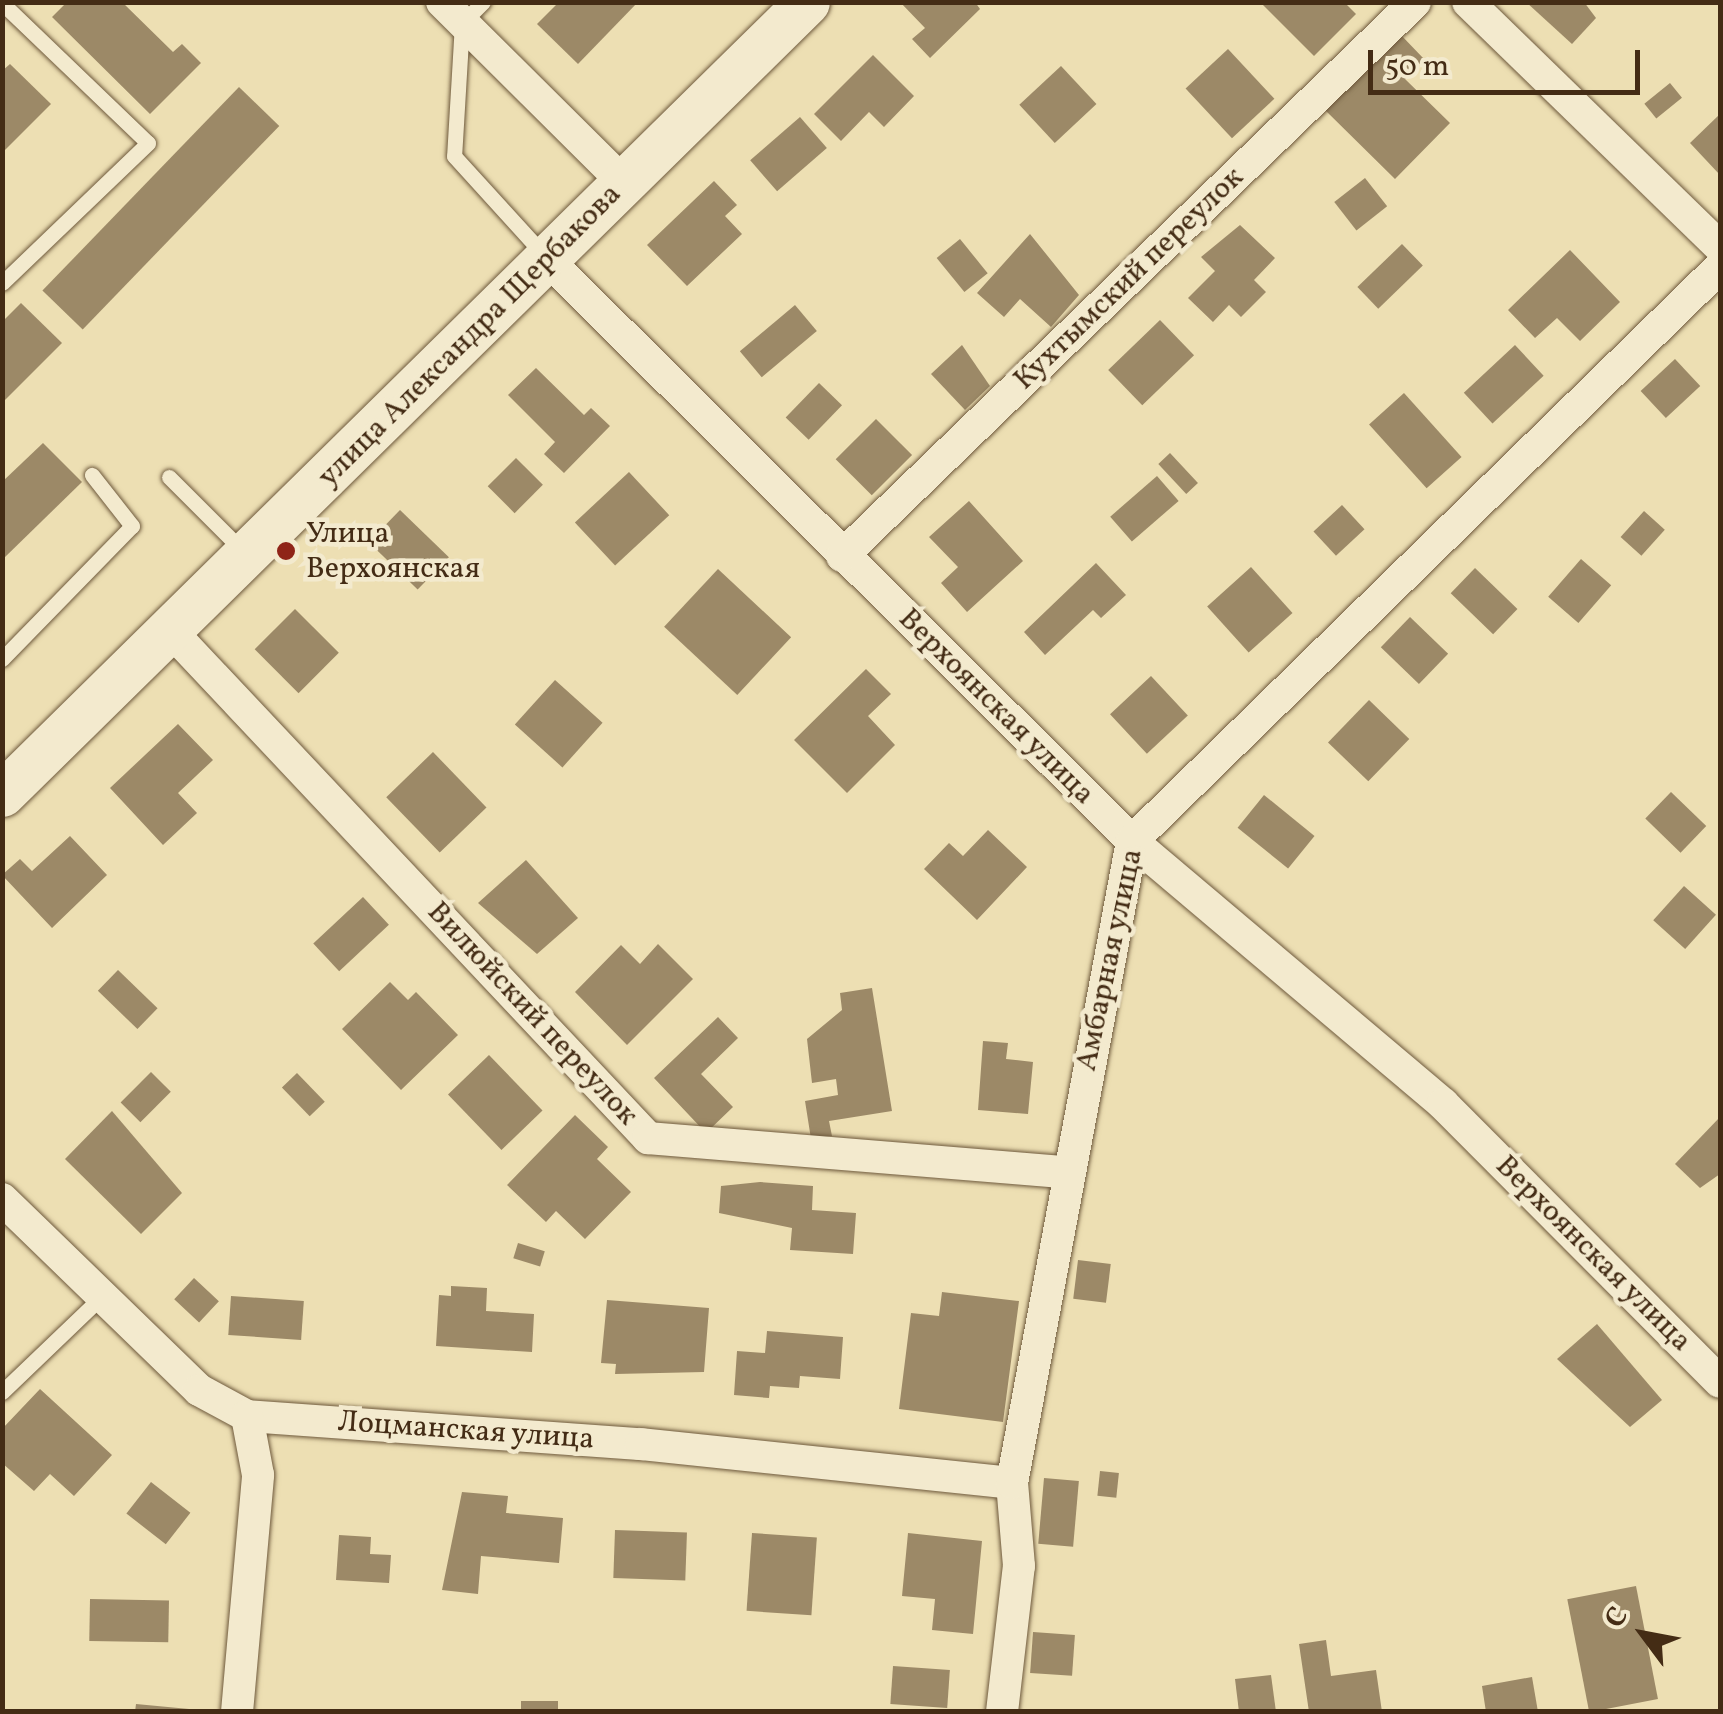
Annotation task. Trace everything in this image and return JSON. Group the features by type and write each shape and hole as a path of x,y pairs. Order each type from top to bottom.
{"street":[{"name":"улица Александра Щербакова","path":"2,794 550,262 807,2"},
{"name":"Кухтымский переулок","path":"842,556 1416,2"},
{"path":"1468,2 1720,248"},
{"path":"462,9 625,184"},
{"name":"Верхоянская улица","path":"550,262 1132,841 1443,1104 1720,1382"},
{"name":"Амбарная улица","path":"1002,1712 1019,1566 1012,1483 1065,1172 1132,841 1720,267"},
{"name":"Вилюйский переулок","path":"170,630 648,1138 1065,1172"},
{"name":"Лоцманская улица","path":"2,1198 199,1390 248,1416 642,1444 1012,1483"},
{"path":"237,1712 258,1476 248,1416"}],"lane":[{"path":"2,3 148,143 2,284"},
{"path":"462,9 454,156 550,262"},
{"path":"2,658 132,526 92,475"},
{"path":"169,477 248,556"},
{"path":"2,1392 102,1296"}],"building":[{"path":"67,2 122,2 173,52 182,44 201,63 150,114 52,17"},
{"path":"559,2 638,2 578,64 537,24"},
{"path":"900,2 975,2 980,9 930,58 912,39 925,28"},
{"path":"1260,2 1344,2 1356,14 1314,56"},
{"path":"1526,2 1584,2 1596,18 1572,44"},
{"path":"1400,34 1424,59 1405,79 1450,123 1395,179 1325,110"},
{"path":"1228,49 1274,99 1232,138 1186,89"},
{"path":"873,55 914,96 884,127 869,112 841,141 814,114"},
{"path":"10,64 51,104 2,153 2,71"},
{"path":"1061,66 1096,104 1055,143 1019,105"},
{"path":"1670,83 1682,98 1656,119 1644,104"},
{"path":"239,87 279,126 83,329 42,291"},
{"path":"1720,114 1720,175 1690,143"},
{"path":"800,117 827,148 777,191 750,160"},
{"path":"1365,178 1387,206 1356,230 1334,202"},
{"path":"714,181 737,205 725,216 742,234 687,286 647,245"},
{"path":"1240,225 1275,258 1254,280 1266,292 1241,317 1229,305 1213,322 1188,298 1215,271 1201,257"},
{"path":"1030,234 1079,295 1051,327 1020,299 1004,317 977,293"},
{"path":"960,239 988,273 964,292 937,258"},
{"path":"1402,244 1423,266 1378,309 1357,287"},
{"path":"1570,250 1620,302 1580,341 1557,318 1535,338 1508,310"},
{"path":"21,303 62,343 2,403 2,322"},
{"path":"795,305 817,331 762,377 740,351"},
{"path":"1160,320 1194,355 1142,405 1108,370"},
{"path":"962,345 990,386 965,410 931,374"},
{"path":"1515,345 1544,376 1492,423 1464,393"},
{"path":"1675,359 1700,386 1666,418 1641,391"},
{"path":"536,368 584,415 591,408 610,426 564,473 544,454 555,442 508,395"},
{"path":"819,383 842,405 809,440 786,418"},
{"path":"1404,393 1462,457 1427,488 1369,424"},
{"path":"876,419 912,455 872,495 836,459"},
{"path":"43,443 82,482 2,560 2,482"},
{"path":"1170,453 1198,483 1186,494 1158,464"},
{"path":"516,458 543,485 515,513 488,486"},
{"path":"629,472 669,515 615,566 575,522"},
{"path":"1157,476 1179,501 1132,542 1110,517"},
{"path":"969,501 1023,561 967,612 941,583 958,567 929,537"},
{"path":"1342,505 1365,529 1336,556 1313,532"},
{"path":"400,510 449,557 418,590 369,542"},
{"path":"1644,511 1665,530 1641,556 1621,537"},
{"path":"1581,559 1611,585 1578,623 1548,597"},
{"path":"1096,563 1126,595 1101,618 1093,610 1045,655 1024,632"},
{"path":"1251,567 1292,613 1249,653 1207,606"},
{"path":"1475,568 1517,609 1493,634 1451,593"},
{"path":"718,569 791,637 737,695 664,627"},
{"path":"295,609 339,653 299,693 255,649"},
{"path":"1410,617 1448,654 1419,684 1381,647"},
{"path":"866,669 891,694 868,716 895,745 847,793 794,740"},
{"path":"1151,676 1188,715 1147,754 1110,714"},
{"path":"555,680 603,723 562,767 515,725"},
{"path":"1369,700 1409,739 1368,781 1328,742"},
{"path":"178,724 213,760 178,793 197,813 163,845 110,788"},
{"path":"433,752 486,807 440,853 386,797"},
{"path":"1671,792 1706,826 1681,853 1645,819"},
{"path":"1264,795 1315,836 1288,869 1238,828"},
{"path":"988,830 1027,867 977,920 924,869 949,843 963,856"},
{"path":"70,836 107,875 52,928 2,875 20,859 32,871"},
{"path":"526,860 578,918 537,954 478,903"},
{"path":"1684,886 1716,915 1685,949 1653,920"},
{"path":"363,897 389,925 339,971 313,943"},
{"path":"658,944 693,979 627,1045 575,992 621,945 640,964"},
{"path":"118,970 158,1008 137,1029 98,991"},
{"path":"390,982 408,1000 416,992 458,1035 401,1090 342,1029"},
{"path":"872,988 892,1111 829,1121 832,1136 811,1139 805,1101 838,1095 836,1079 812,1083 807,1039 842,1010 840,993"},
{"path":"718,1017 738,1038 701,1074 733,1107 706,1133 654,1078"},
{"path":"983,1041 1008,1043 1006,1059 1033,1062 1028,1114 978,1110"},
{"path":"489,1055 542,1110 501,1150 448,1095"},
{"path":"151,1072 171,1092 140,1122 121,1102"},
{"path":"297,1073 325,1102 310,1116 282,1088"},
{"path":"112,1111 182,1193 141,1234 65,1159"},
{"path":"575,1115 608,1147 597,1159 631,1192 585,1239 556,1211 546,1222 507,1185"},
{"path":"1720,1117 1720,1174 1700,1188 1675,1164"},
{"path":"760,1182 813,1186 812,1210 856,1213 853,1254 790,1250 792,1228 719,1213 721,1186"},
{"path":"518,1243 545,1251 540,1266 513,1258"},
{"path":"1078,1260 1111,1264 1106,1303 1073,1299"},
{"path":"194,1278 219,1301 199,1322 174,1299"},
{"path":"451,1286 487,1288 486,1311 534,1314 532,1352 436,1346 439,1295 451,1296"},
{"path":"942,1292 1019,1301 1003,1422 899,1409 911,1313 939,1316"},
{"path":"231,1296 304,1301 301,1340 228,1335"},
{"path":"607,1300 709,1308 704,1372 615,1374 616,1364 601,1363"},
{"path":"1597,1324 1662,1400 1630,1427 1557,1359"},
{"path":"767,1331 843,1337 840,1379 800,1376 799,1388 770,1386 769,1398 734,1395 737,1351 765,1353"},
{"path":"40,1389 112,1455 74,1496 50,1474 34,1491 2,1463 2,1429"},
{"path":"1100,1471 1119,1473 1116,1498 1097,1496"},
{"path":"1044,1478 1079,1481 1073,1547 1038,1544"},
{"path":"151,1482 190,1513 166,1544 126,1514"},
{"path":"462,1492 508,1496 506,1513 563,1518 559,1563 481,1556 478,1594 442,1590"},
{"path":"615,1530 687,1533 685,1580 613,1578"},
{"path":"752,1533 817,1538 811,1615 747,1611"},
{"path":"908,1533 982,1541 973,1634 932,1630 935,1599 902,1596"},
{"path":"339,1535 371,1537 370,1554 391,1555 389,1583 336,1580"},
{"path":"1636,1586 1658,1699 1589,1712 1567,1599"},
{"path":"90,1599 169,1600 168,1642 89,1641"},
{"path":"1033,1632 1075,1635 1072,1676 1030,1673"},
{"path":"1326,1640 1331,1676 1376,1670 1382,1712 1309,1712 1299,1644"},
{"path":"893,1666 950,1670 947,1708 890,1704"},
{"path":"1271,1675 1276,1712 1239,1712 1235,1679"},
{"path":"1532,1677 1538,1712 1486,1712 1482,1686"},
{"path":"521,1701 558,1701 558,1712 521,1712"},
{"path":"136,1704 189,1709 189,1712 135,1712"}],"place":[{"name":"Улица Верхоянская","path":"286,551"}]}
